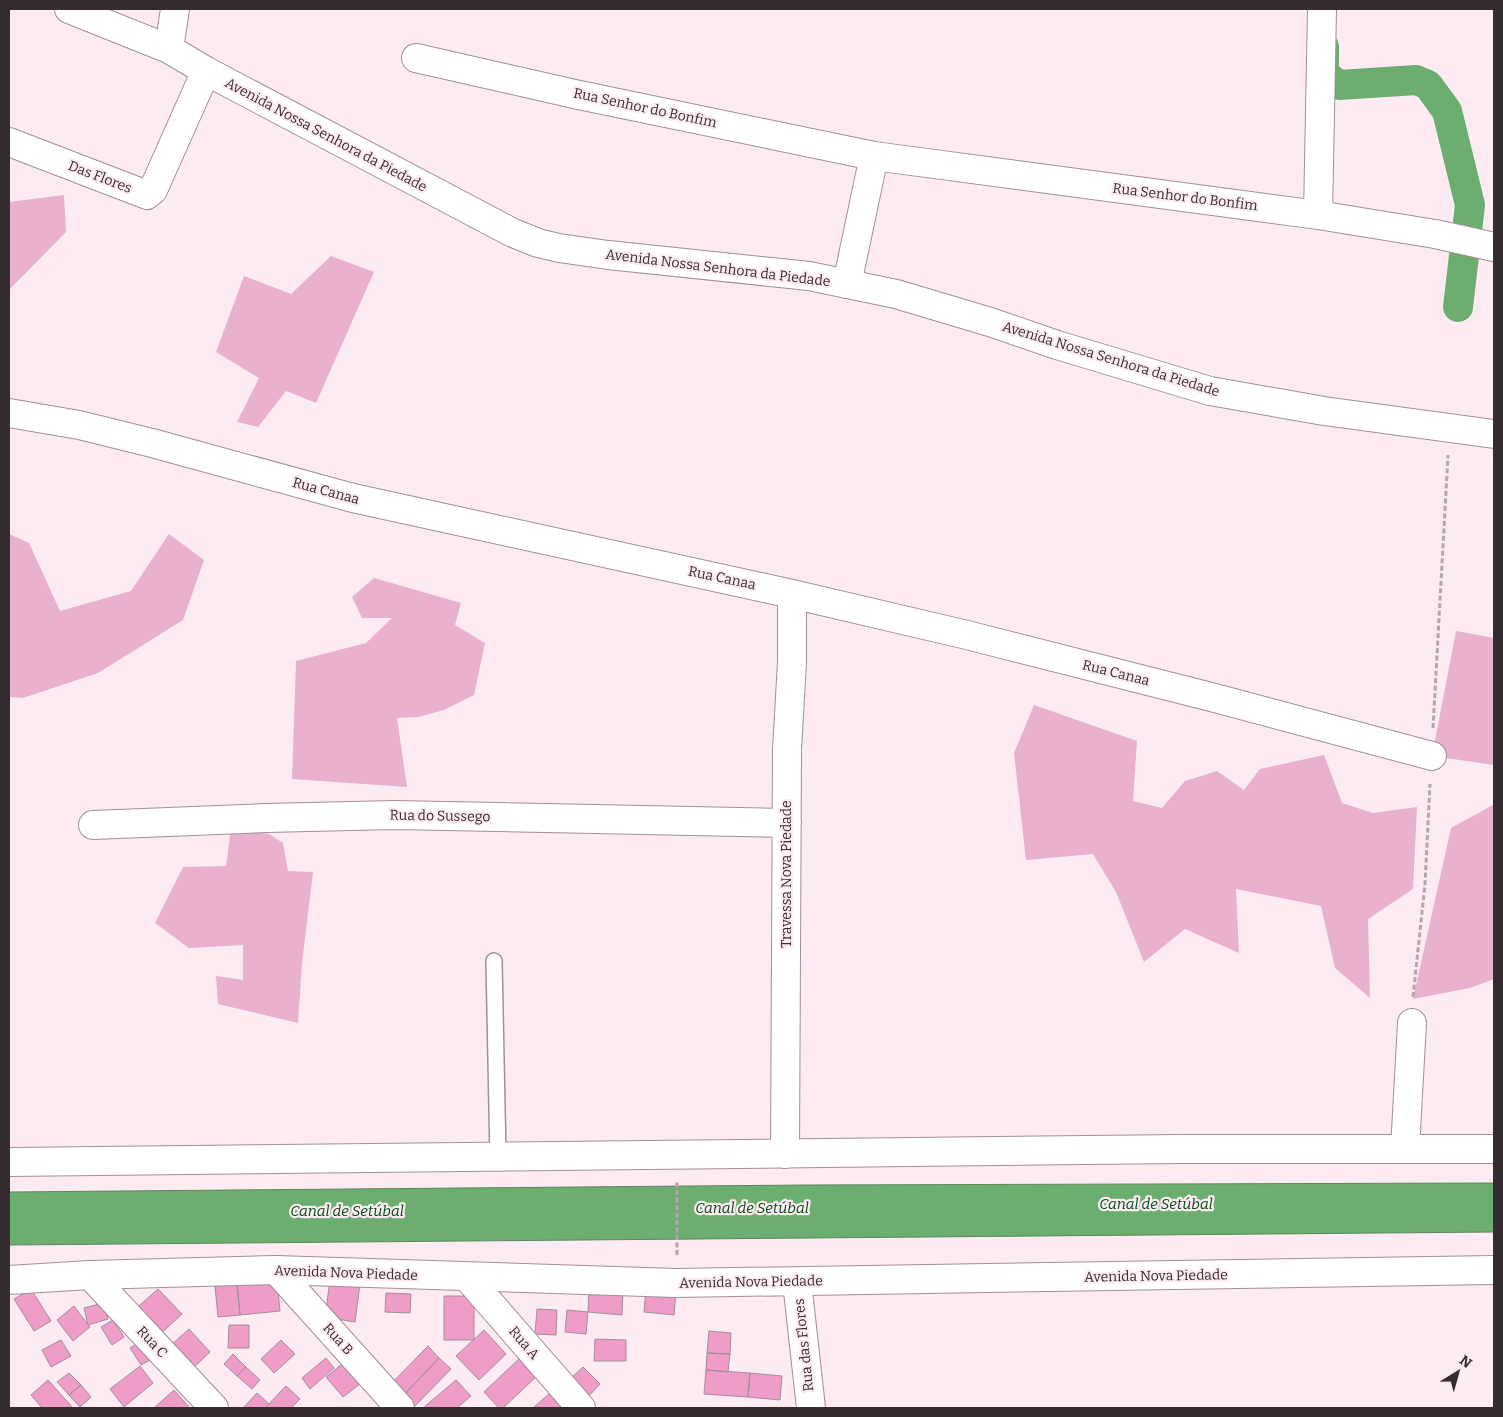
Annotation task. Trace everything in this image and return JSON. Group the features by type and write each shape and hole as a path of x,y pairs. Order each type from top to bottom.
{"street":[{"name":"Avenida Nossa Senhora da Piedade","path":"69,9 169,49 206,71 505,229 538,243 559,248 608,254 809,276 896,294 1210,391 1324,411 1494,434"},
{"path":"169,49 175,9"},
{"path":"1318,215 1322,9"},
{"name":"Rua Senhor do Bonfim","path":"416,58 579,95 874,156 1318,215 1435,234 1492,246"},
{"name":"Das Flores","path":"9,142 147,195 153,190 206,71"},
{"path":"847,284 874,156"},
{"name":"Rua Canaa","path":"9,414 79,425 143,440 353,498 967,634 1432,756"},
{"name":"Travessa Nova Piedade","path":"784,1154 787,750 792,662 792,594"},
{"name":"Rua do Sussego","path":"93,824 394,815 786,823"},
{"path":"1405,1149 1412,1023"},
{"path":"9,1162 1182,1149 1494,1149"},
{"name":"Avenida Nova Piedade","path":"9,1280 90,1275 276,1270 676,1283 1494,1270"},
{"name":"Rua B","path":"276,1270 400,1408"},
{"name":"Rua C","path":"90,1275 214,1408"},
{"name":"Rua A","path":"467,1277 582,1408"},
{"name":"Rua das Flores","path":"797,1282 811,1408"}],"lane":[{"path":"494,961 498,1157"}],"path":[{"path":"677,1172 677,1256"}],"shaded area":[{"path":"64,195 66,232 9,290 9,202"},
{"path":"331,256 374,272 316,403 286,391 258,427 237,422 259,378 216,352 244,276 291,294"},
{"path":"9,534 29,543 60,611 131,591 169,534 204,560 183,620 98,673 23,698 9,697"},
{"path":"374,578 461,603 455,625 485,643 474,695 444,710 418,717 397,718 407,787 292,779 296,661 366,643 392,618 362,618 352,597"},
{"path":"1456,631 1494,638 1494,765 1432,756"},
{"path":"1034,705 1137,741 1133,801 1162,808 1185,781 1217,771 1244,790 1260,769 1324,755 1342,803 1373,813 1417,807 1413,889 1368,919 1370,998 1335,968 1321,906 1236,889 1239,953 1185,929 1144,962 1116,892 1093,854 1026,860 1014,753"},
{"path":"1494,800 1494,979 1470,988 1413,999 1451,828 1493,805"},
{"path":"231,829 269,834 283,843 288,871 313,872 302,963 298,1023 218,1004 216,976 243,980 243,945 189,948 155,923 183,867 226,866"}],"water":[{"name":"Canal de Setúbal","path":"1494,1183 1494,1232 9,1245 9,1192 806,1185"}],"building":[{"path":"277,1280 280,1311 240,1315 237,1284"},
{"path":"330,1280 360,1284 355,1322 325,1317"},
{"path":"237,1284 240,1315 218,1317 215,1286"},
{"path":"589,1286 623,1288 622,1315 588,1312"},
{"path":"646,1288 676,1291 674,1315 644,1312"},
{"path":"31,1289 51,1321 34,1331 14,1299"},
{"path":"158,1289 182,1314 156,1338 132,1312"},
{"path":"386,1293 411,1294 410,1313 385,1312"},
{"path":"444,1296 474,1296 474,1340 444,1340"},
{"path":"103,1303 108,1319 88,1325 84,1308"},
{"path":"74,1306 90,1327 73,1341 57,1320"},
{"path":"537,1309 557,1310 556,1335 535,1334"},
{"path":"567,1310 588,1312 586,1334 565,1332"},
{"path":"113,1320 124,1337 112,1345 101,1327"},
{"path":"229,1325 249,1325 249,1348 228,1348"},
{"path":"189,1329 210,1352 192,1369 171,1345"},
{"path":"484,1330 506,1354 479,1380 456,1356"},
{"path":"709,1331 731,1333 730,1354 707,1353"},
{"path":"595,1339 626,1340 626,1361 594,1361"},
{"path":"61,1340 71,1356 51,1367 42,1350"},
{"path":"143,1340 154,1358 141,1365 130,1348"},
{"path":"281,1340 295,1354 274,1373 261,1359"},
{"path":"428,1346 439,1358 400,1399 387,1388"},
{"path":"707,1353 730,1354 728,1372 706,1370"},
{"path":"233,1354 246,1367 237,1376 224,1364"},
{"path":"522,1356 539,1374 503,1408 499,1408 484,1392"},
{"path":"326,1358 334,1368 310,1389 302,1378"},
{"path":"439,1358 451,1369 413,1408 400,1399"},
{"path":"348,1359 365,1380 343,1397 326,1377"},
{"path":"140,1366 153,1383 124,1407 110,1389"},
{"path":"246,1367 260,1380 252,1389 237,1376"},
{"path":"583,1367 600,1384 586,1399 568,1381"},
{"path":"706,1370 750,1373 748,1397 704,1394"},
{"path":"69,1373 81,1385 69,1395 57,1382"},
{"path":"750,1373 782,1376 780,1400 748,1397"},
{"path":"48,1380 73,1408 42,1408 31,1395"},
{"path":"456,1380 471,1396 457,1408 423,1408"},
{"path":"81,1385 91,1397 80,1407 69,1395"},
{"path":"286,1386 300,1399 291,1408 265,1408"},
{"path":"557,1387 576,1408 533,1408"},
{"path":"174,1390 190,1408 154,1408"},
{"path":"257,1393 269,1404 265,1408 243,1408"}],"waterway":[{"path":"1324,47 1324,74 1339,85 1416,80 1428,85 1447,111 1470,205 1458,307"}]}
